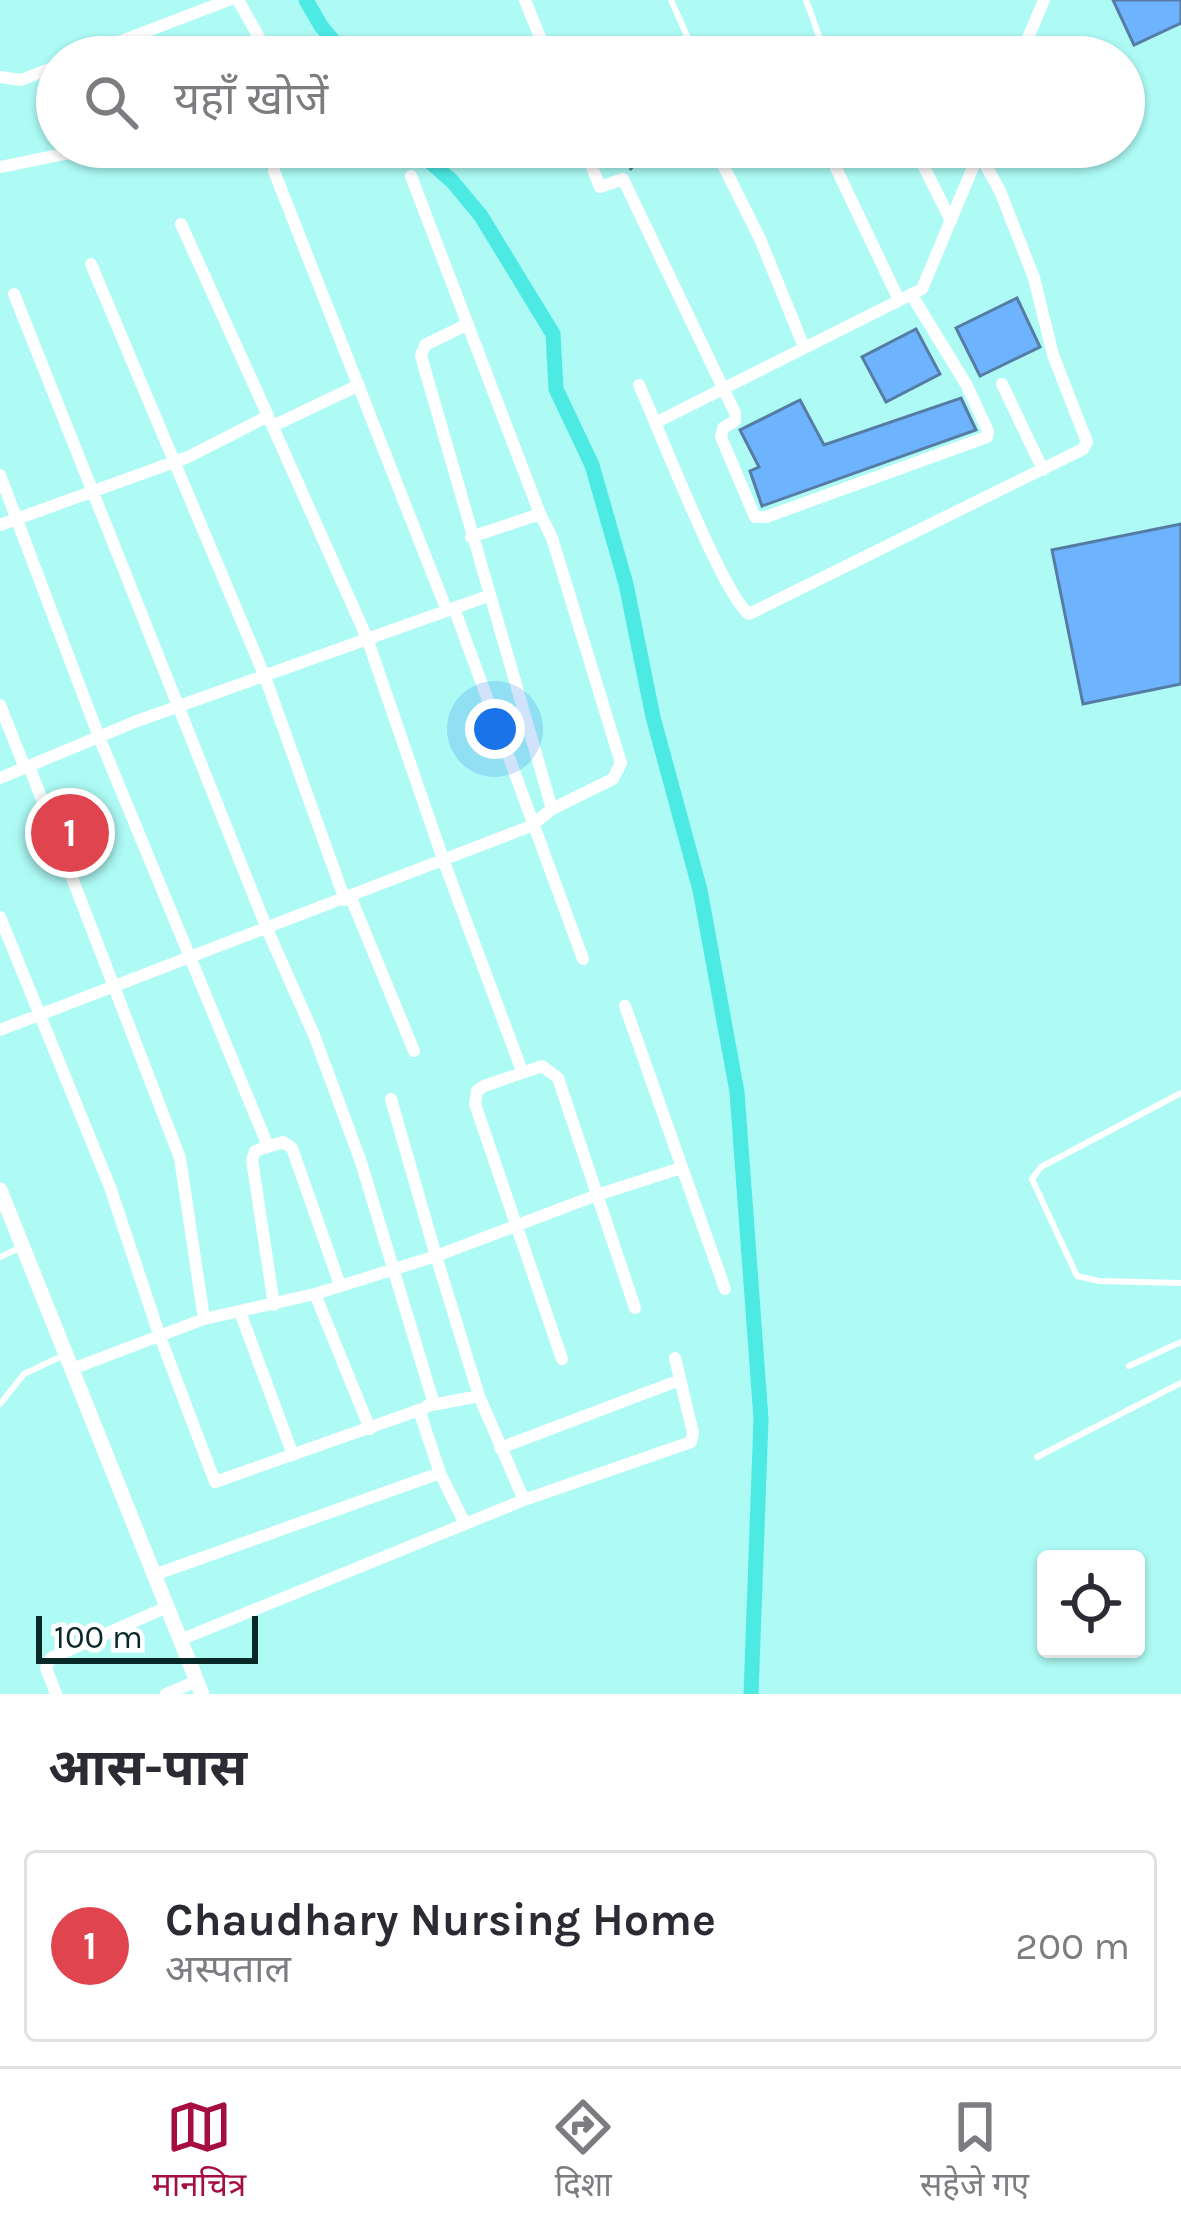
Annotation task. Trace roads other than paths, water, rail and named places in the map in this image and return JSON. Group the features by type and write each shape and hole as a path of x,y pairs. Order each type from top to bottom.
{"street":[{"path":"135,36 229,0"},
{"path":"238,0 258,36"},
{"path":"525,0 540,36"},
{"path":"1029,36 1044,0"},
{"path":"0,77 21,80 36,74"},
{"path":"0,167 36,160"},
{"path":"274,168 583,959"},
{"path":"593,168 601,187 623,178 735,413 735,421 723,428 722,437 755,517 983,440 988,431 966,384 905,297 837,168"},
{"path":"724,168 760,239 804,347"},
{"path":"925,168 951,220"},
{"path":"656,422 922,289 973,168"},
{"path":"639,386 712,552 741,608 749,614 1083,449 1087,442 1053,355 1042,298 989,168"},
{"path":"0,1030 531,826 552,809 613,779 621,764 552,538 411,176"},
{"path":"182,224 367,638 522,1071"},
{"path":"91,264 265,677 348,899 413,1051"},
{"path":"14,294 361,1162 394,1267 428,1407 420,1419 465,1524"},
{"path":"468,324 425,345 421,356 552,809"},
{"path":"1002,384 1043,470"},
{"path":"0,525 359,385"},
{"path":"0,475 99,737 268,1146"},
{"path":"471,537 539,514"},
{"path":"0,778 181,706 488,596"},
{"path":"0,705 181,1158 204,1318"},
{"path":"0,916 110,1187 215,1481 428,1407 479,1396"},
{"path":"625,1006 725,1289"},
{"path":"562,1359 475,1096 484,1086 542,1066 558,1078 635,1308"},
{"path":"391,1099 479,1396 524,1499"},
{"path":"274,1304 252,1160 255,1151 268,1146 284,1142 292,1148 340,1285"},
{"path":"69,1362 204,1318 315,1294 436,1256 681,1168"},
{"path":"0,1190 199,1688 166,1694"},
{"path":"315,1294 370,1430"},
{"path":"240,1312 293,1455"},
{"path":"180,1640 524,1499 691,1442 693,1433 675,1358"},
{"path":"500,1448 680,1380"},
{"path":"154,1575 440,1472"},
{"path":"56,1694 46,1668 51,1658 167,1607"}],"lane":[{"path":"670,0 687,36"},
{"path":"806,0 819,36"},
{"path":"1181,1093 1041,1167 1032,1179 1077,1276 1181,1283"},
{"path":"0,1257 23,1247"},
{"path":"1129,1366 1181,1342"},
{"path":"0,1404 24,1374 69,1362"},
{"path":"1037,1457 1181,1383"}],"waterway":[{"path":"306,0 329,36"},
{"path":"437,168 481,216 553,334 556,389 592,465 626,584 653,717 700,890 737,1092 761,1419 751,1694"}],"place":[{"name":"Chaudhary Nursing Home","path":"70,833"}]}
